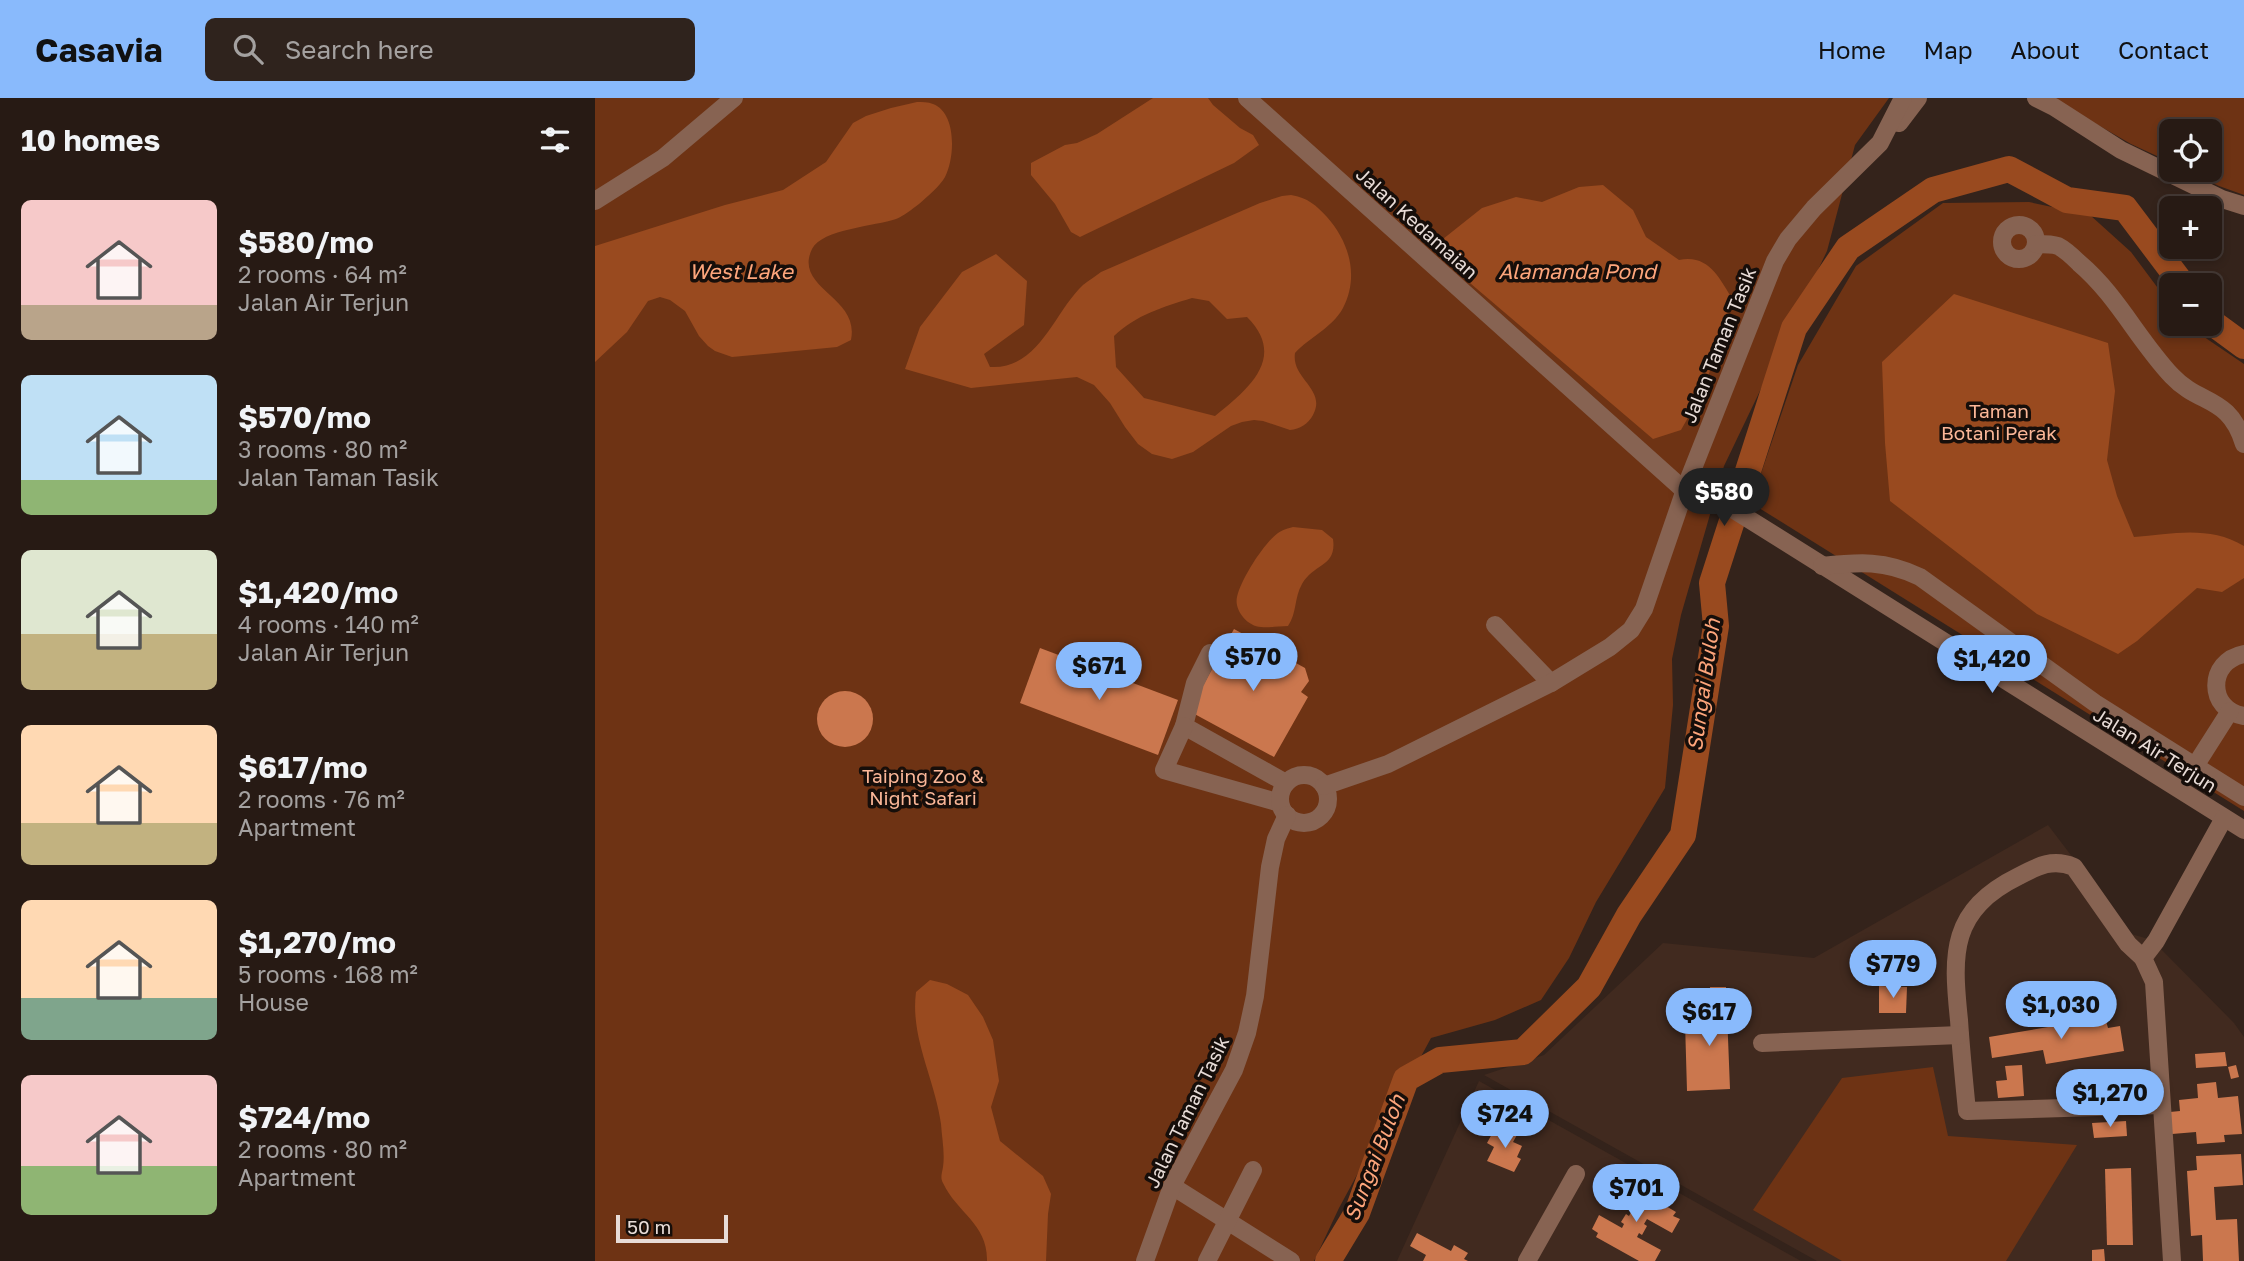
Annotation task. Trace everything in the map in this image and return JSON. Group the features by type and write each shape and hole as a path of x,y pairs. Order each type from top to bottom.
{"street":[{"path":"595,201 663,159 734,98"},
{"name":"Jalan Kedamaian","path":"1247,98 1686,486"},
{"name":"Jalan Taman Tasik","path":"1324,786 1388,764 1551,683 1631,630 1644,609 1686,486 1775,261 1814,208 1880,143 1902,98"},
{"path":"1880,143 1898,125 1918,98"},
{"path":"2036,98 2121,150 2222,199 2244,206"},
{"path":"2036,244 2056,246 2089,271 2107,290 2173,378 2188,390 2221,406 2240,430 2244,444"},
{"name":"Jalan Air Terjun","path":"1686,486 1709,496 1760,527 2244,830"},
{"path":"1822,566 1879,563 1901,568 1920,577 2095,703 2244,797"},
{"path":"1495,625 1551,683"},
{"path":"1184,726 1286,783 1298,775 1313,776 1324,786 1328,801 1321,815 1308,822 1293,820 1284,809 1164,769 1184,726 1195,683 1210,653"},
{"path":"2196,766 2237,713 2218,696 2217,676 2228,660 2244,654"},
{"name":"Jalan Taman Tasik","path":"1145,1261 1172,1186 1234,1070 1247,1033 1255,996 1270,867 1284,809 1282,789 1286,783"},
{"path":"2143,958 2156,941 2224,818"},
{"path":"2161,1105 1967,1111 1954,970 1957,945 1964,926 1975,908 1991,893 2034,868 2049,862 2064,862 2074,867 2128,944 2143,958 2154,982 2172,1261"},
{"path":"1762,1043 1960,1035"},
{"path":"1207,1261 1253,1170"},
{"path":"1527,1261 1576,1174"},
{"path":"1172,1186 1290,1260"}],"shaded area":[{"path":"2048,825 2131,934 2152,940 2234,1023 2244,1037 2244,1261 1817,1261 1484,1075 1544,1055 1663,943 1814,958"},
{"path":"1479,1081 1801,1261 1397,1261"}],"green space":[{"name":"Taiping Zoo & Night Safari","path":"595,98 1889,98 1855,145 1827,251 1724,466 1681,615 1672,659 1673,705 1665,788 1596,902 1569,958 1541,1000 1495,1020 1431,1038 1339,1208 1314,1261 595,1261"},
{"path":"2051,98 2244,98 2244,195 2210,182 2222,182 2222,119 2159,119 2159,157"},
{"name":"Taman Botani Perak","path":"2029,202 2090,215 2131,252 2159,290 2159,336 2203,336 2244,364 2244,811 1751,503 1798,365 1856,266 1943,203"},
{"path":"1933,1067 1948,1136 2077,1145 2006,1261 1842,1261 1753,1210 1842,1078"}],"water":[{"path":"1153,98 1208,98 1240,128 1253,135 1259,145 1234,163 1080,237 1071,232 1055,204 1031,175 1031,163 1065,145 1097,134"},
{"name":"West Lake","path":"917,102 931,103 941,109 950,126 951,159 943,180 919,204 899,218 838,233 818,242 812,249 809,263 811,274 846,313 851,325 851,340 837,347 732,357 708,346 685,311 670,300 660,297 648,301 627,332 595,362 595,246 725,205 783,190 826,162 853,123 866,116"},
{"name":"Alamanda Pond","path":"1603,185 1633,210 1646,237 1679,260 1689,259 1706,264 1718,276 1733,300 1704,389 1681,430 1653,439 1436,254 1443,239 1482,208 1516,197 1542,202 1579,187"},
{"path":"1291,195 1307,200 1327,217 1346,249 1351,272 1348,296 1343,308 1327,327 1295,353 1298,370 1316,398 1313,415 1300,427 1290,430 1263,421 1242,422 1231,426 1193,452 1172,459 1152,454 1138,444 1094,385 1077,377 971,388 905,369 920,327 962,272 996,254 1027,281 1024,325 984,354 990,367 1007,365 1021,359 1033,349 1073,296 1101,272 1282,196","holes":["1192,298 1209,301 1227,319 1247,317 1259,332 1264,346 1263,359 1250,384 1215,416 1144,398 1116,367 1114,336 1131,322 1160,308"]},
{"path":"1954,294 2108,343 2115,391 2107,460 2117,496 2134,537 2190,532 2231,539 2244,546 2244,578 2222,592 2197,588 2137,641 2118,654 2037,614 1890,501 1882,362"},
{"path":"1293,527 1322,530 1333,539 1332,555 1302,584 1288,626 1267,627 1251,624 1238,607 1239,589 1248,571 1272,538"},
{"path":"930,980 947,984 968,995 983,1017 993,1040 999,1081 991,1107 1000,1141 1043,1176 1051,1194 1046,1261 987,1261 983,1237 942,1181 944,1156 941,1124 920,1042 915,1009 916,992"}],"building":[{"path":"1234,629 1305,668 1309,681 1301,692 1308,697 1274,757 1189,711"},
{"path":"1040,648 1178,700 1158,755 1020,703"},
{"path":"845,691 856,693 865,699 871,708 871,730 865,739 856,745 845,747 834,745 825,739 819,730 817,719 819,708 825,699 834,693"},
{"path":"1879,986 1907,987 1906,1013 1879,1013"},
{"path":"1710,987 1726,987 1730,1089 1687,1091 1685,1022 1712,1021"},
{"path":"2067,1013 2070,1027 2106,1021 2108,1028 2120,1026 2124,1051 2046,1064 2043,1050 1992,1058 1989,1037 2054,1026 2052,1015"},
{"path":"2225,1052 2227,1066 2196,1068 2195,1054"},
{"path":"2022,1065 2024,1096 1998,1098 1996,1081 2007,1080 2005,1066"},
{"path":"2236,1065 2239,1077 2231,1079 2228,1067"},
{"path":"2216,1082 2218,1098 2238,1096 2242,1134 2224,1135 2225,1142 2197,1144 2196,1132 2172,1134 2170,1112 2180,1111 2179,1100 2198,1098 2197,1084"},
{"path":"2126,1121 2127,1136 2094,1138 2092,1123"},
{"path":"1505,1127 1518,1133 1513,1142 1522,1146 1517,1157 1521,1159 1514,1172 1487,1161 1494,1147 1487,1143 1493,1132 1500,1136"},
{"path":"2241,1154 2243,1185 2214,1187 2216,1220 2237,1219 2239,1261 2203,1261 2202,1235 2191,1236 2187,1171 2197,1170 2196,1156"},
{"path":"2131,1168 2133,1245 2107,1245 2105,1169"},
{"path":"1627,1183 1676,1212 1673,1216 1680,1219 1672,1233 1647,1219 1644,1224 1647,1226 1642,1235 1639,1233 1637,1237 1661,1250 1655,1261 1639,1261 1596,1237 1598,1233 1592,1229 1599,1215 1622,1228 1624,1224 1621,1222 1632,1210 1611,1198 1619,1184 1624,1187"},
{"path":"1417,1233 1451,1251 1454,1245 1468,1253 1464,1259 1468,1261 1423,1261 1426,1255 1410,1246"},
{"path":"2104,1249 2105,1261 2092,1261 2092,1250"}],"waterway":[{"name":"Sungai Buloh","path":"1328,1261 1357,1213 1406,1079 1440,1060 1523,1052 1589,987 1629,915 1683,835 1716,626 1712,583 1794,328 1848,248 1933,190 2009,169 2067,200 2125,208 2174,273"},
{"name":"Sungai Buloh","path":"2222,330 2244,346"}]}
